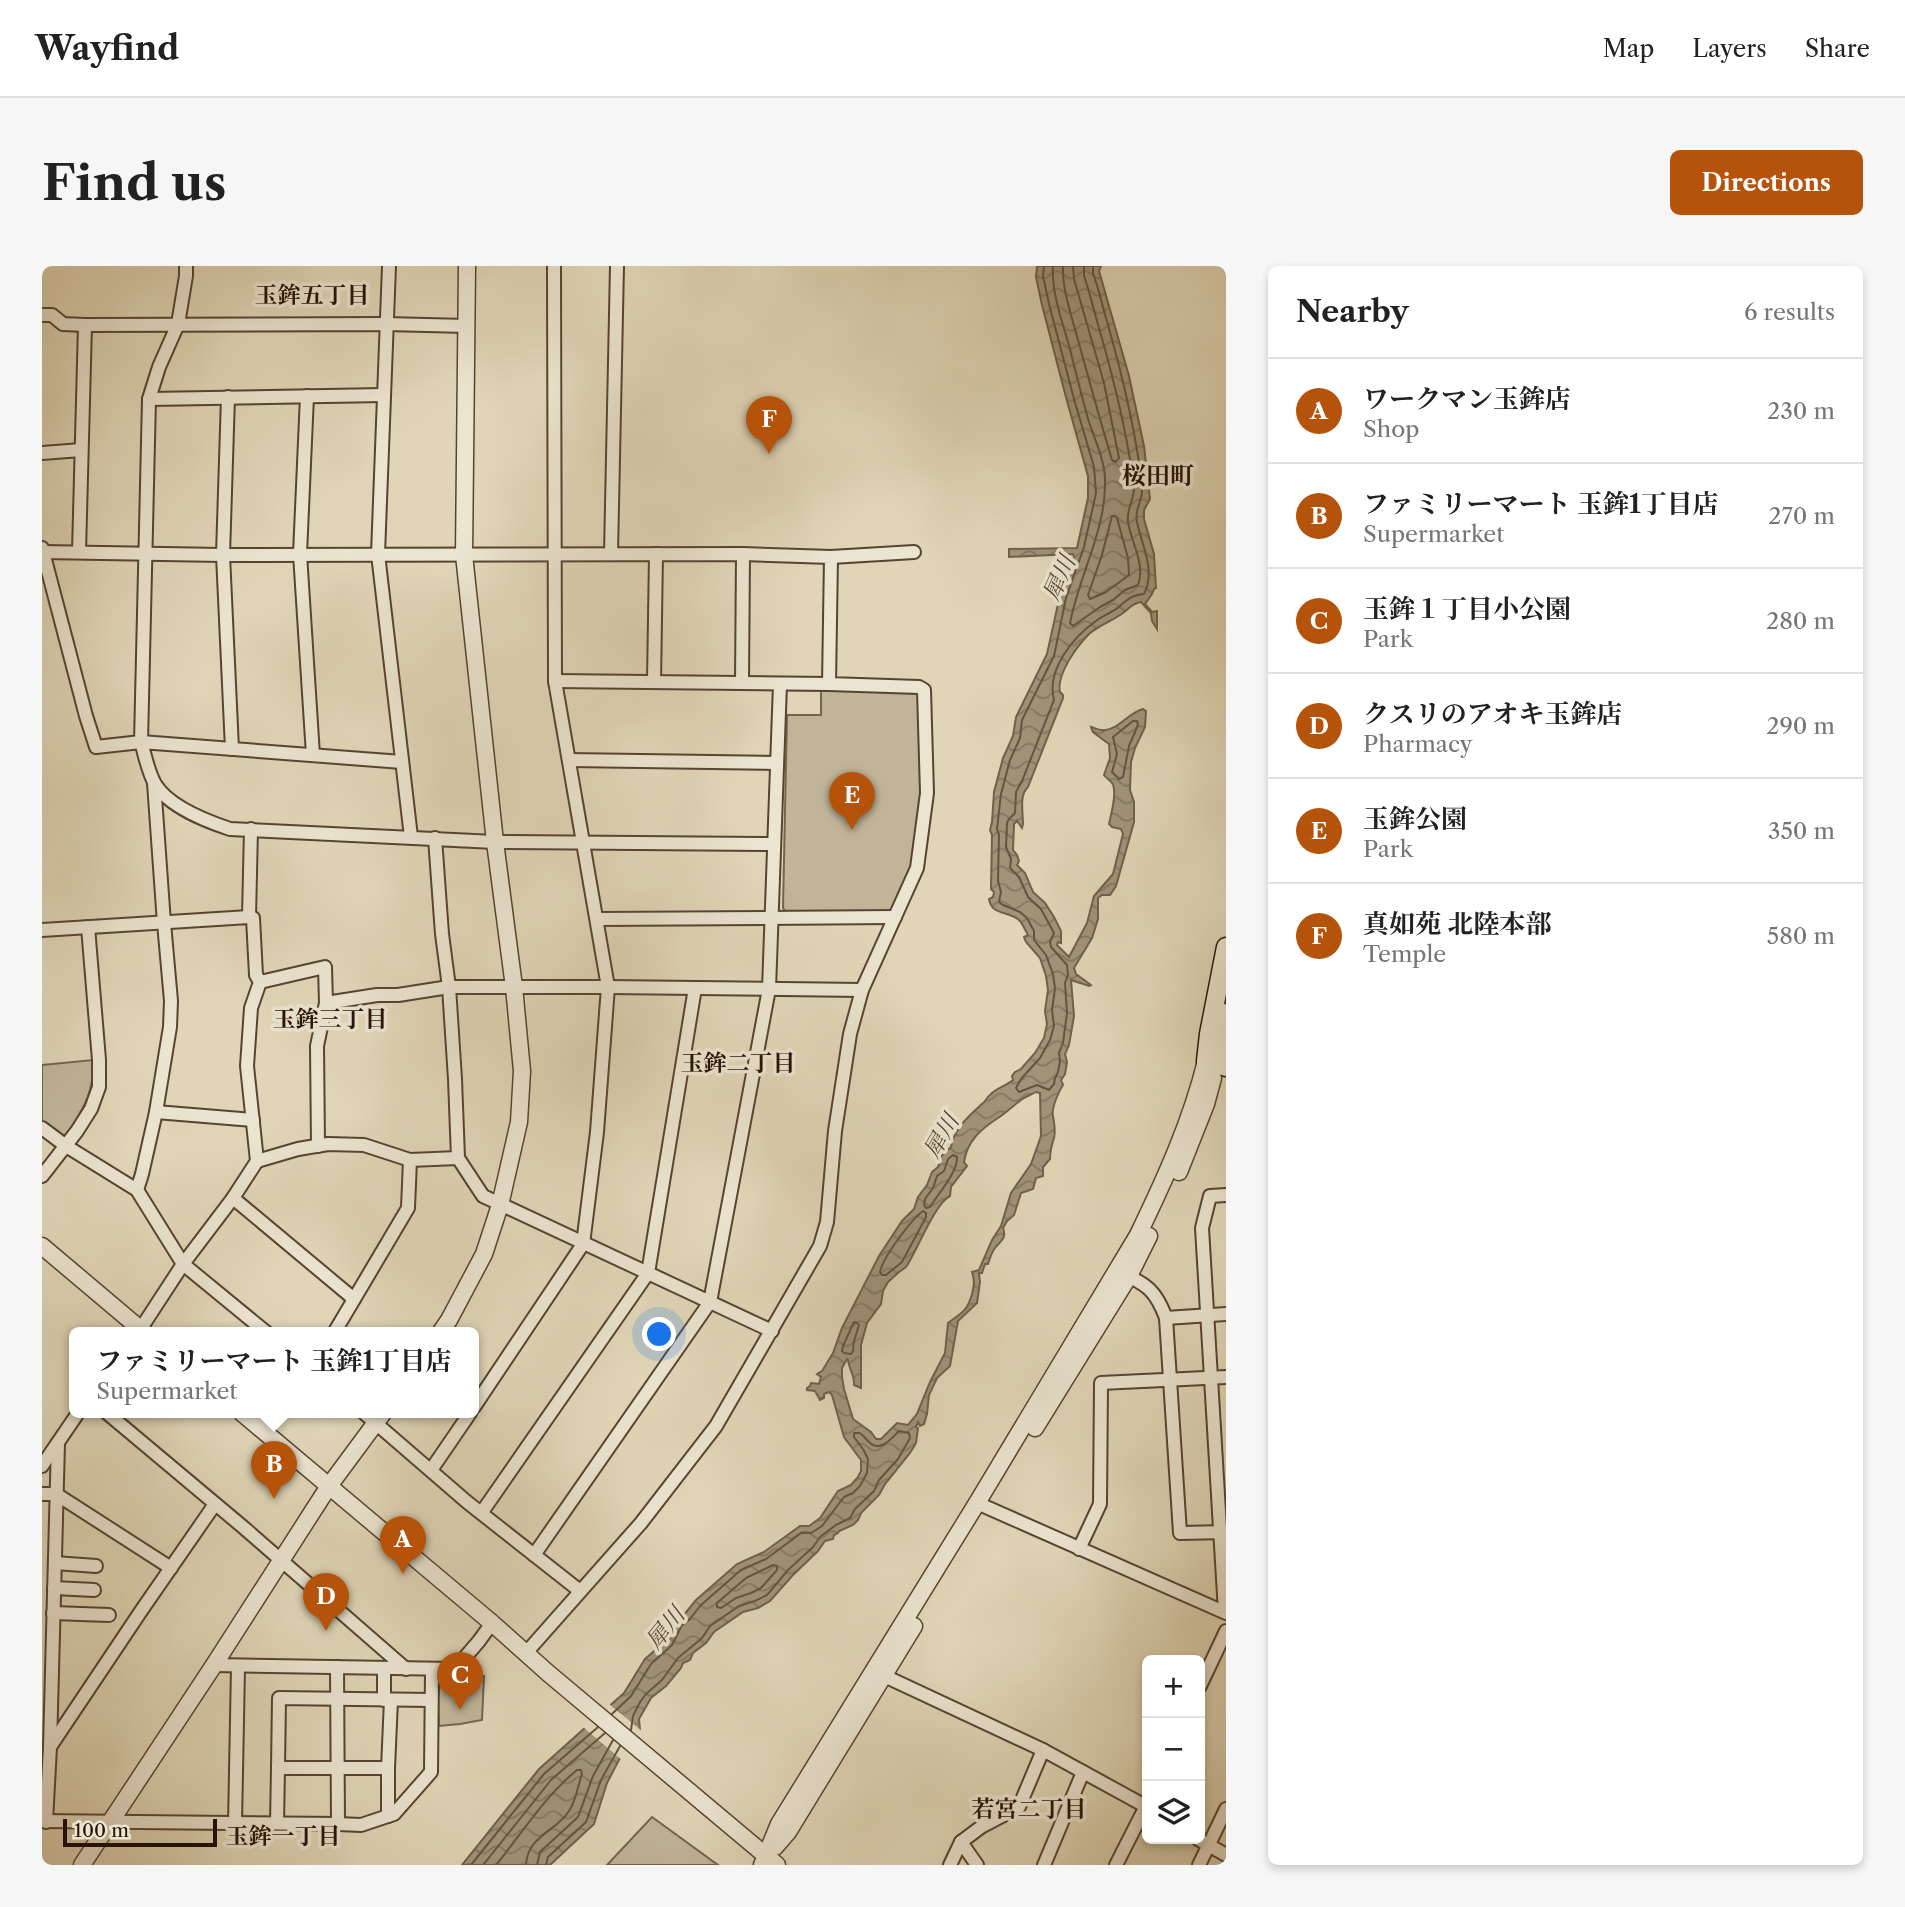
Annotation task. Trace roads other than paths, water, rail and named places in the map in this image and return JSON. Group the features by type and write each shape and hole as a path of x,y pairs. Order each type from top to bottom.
{"main road":[{"path":"1216,1064 1209,1034 1226,947"},
{"path":"1216,1064 1226,1013"}],"street":[{"path":"137,1190 156,1112 170,1027 171,1001 154,783 141,742 149,399 177,324 186,266"},
{"path":"389,266 378,554 411,837"},
{"path":"445,1327 484,1254 500,1205 519,1122 522,1071 464,555 467,266"},
{"path":"479,1400 583,1244 597,1132 608,987 555,681 554,266"},
{"path":"611,554 617,266"},
{"path":"42,315 52,315 63,324 85,325 467,326"},
{"path":"79,552 85,325"},
{"path":"149,399 383,395"},
{"path":"228,397 223,555 232,749"},
{"path":"307,397 300,554 313,755"},
{"path":"42,453 81,450"},
{"path":"42,545 96,747 141,742 402,762"},
{"path":"42,552 831,556 914,552"},
{"path":"654,682 656,554"},
{"path":"742,683 743,554"},
{"path":"829,684 831,556"},
{"path":"525,1654 642,1523 716,1426 820,1246 827,1222 835,1131 849,1034 862,990 916,868 927,793 923,690 919,687 555,681"},
{"path":"534,1555 710,1302 769,989 780,684"},
{"path":"569,760 777,763"},
{"path":"154,783 169,800 210,823 230,829 495,842 774,844"},
{"path":"249,917 251,830"},
{"path":"435,838 449,987 457,1158 483,1196 772,1331"},
{"path":"597,919 895,917"},
{"path":"42,930 253,918 256,975 260,982 251,1008 247,1066 257,1160 233,1198 183,1264 144,1327"},
{"path":"42,1176 91,1110 99,1087 88,927"},
{"path":"260,982 325,967 326,1003 317,1046 317,1146"},
{"path":"326,1003 449,987 862,990"},
{"path":"482,1512 648,1273 695,988"},
{"path":"248,1418 753,1845 768,1862 879,1674 1123,1274 1160,1190 1199,1087 1216,1064"},
{"path":"156,1112 253,1120"},
{"path":"42,1128 137,1190 183,1264 260,1327"},
{"path":"257,1160 317,1146 364,1145 410,1160 457,1158"},
{"path":"338,1327 408,1208 410,1160"},
{"path":"982,1506 1225,1612 1224,1532 1202,1228 1210,1196 1226,1195"},
{"path":"233,1198 354,1299"},
{"path":"42,1246 135,1327"},
{"path":"1123,1274 1142,1282 1159,1300 1166,1318 1180,1534 1224,1532"},
{"path":"1166,1318 1226,1314"},
{"path":"1079,1549 1100,1504 1101,1383 1226,1377"},
{"path":"42,1466 75,1418"},
{"path":"113,1418 406,1669"},
{"path":"82,1865 373,1418"},
{"path":"375,1418 431,1470 580,1591"},
{"path":"431,1470 467,1418"},
{"path":"58,1443 55,1563 50,1591 53,1613 47,1664 44,1821 361,1825 394,1814 431,1772 432,1670"},
{"path":"42,1494 56,1494 171,1568"},
{"path":"46,1748 215,1504"},
{"path":"55,1563 96,1566"},
{"path":"50,1591 94,1590"},
{"path":"53,1613 110,1615"},
{"path":"214,1665 455,1669 492,1623"},
{"path":"1205,1675 1226,1630"},
{"path":"235,1824 238,1667"},
{"path":"337,1667 338,1824"},
{"path":"384,1668 387,1700 388,1816"},
{"path":"879,1674 1043,1750 1142,1803"},
{"path":"277,1824 279,1698 431,1700"},
{"path":"950,1865 961,1842 1000,1816 1019,1807 1043,1750"},
{"path":"278,1768 388,1768"},
{"path":"1044,1865 1083,1772"},
{"path":"1205,1839 1226,1809"},
{"path":"1116,1865 1142,1816"},
{"path":"961,1842 977,1865"},
{"path":"1205,1843 1226,1855"},
{"path":"1199,1865 1203,1844"}],"water":[{"path":"1037,266 1101,266 1099,271 1129,376 1144,446 1150,499 1144,510 1144,519 1154,554 1156,588 1145,604 1152,612 1157,611 1157,629 1151,613 1141,602 1135,603 1089,634 1073,653 1061,677 1060,692 1063,698 1023,794 1022,828 1017,821 1014,824 1013,850 1019,861 1017,865 1025,873 1033,892 1045,903 1054,917 1061,931 1061,943 1058,942 1057,945 1069,957 1087,923 1094,896 1113,874 1123,834 1121,829 1109,824 1114,803 1114,787 1104,775 1110,758 1109,744 1093,732 1091,727 1107,730 1138,711 1146,711 1145,727 1131,762 1130,790 1134,802 1134,822 1116,886 1110,895 1098,898 1098,919 1092,938 1074,968 1076,974 1091,985 1071,980 1074,1016 1065,1054 1067,1062 1061,1080 1063,1085 1053,1109 1055,1132 1050,1159 1043,1167 1043,1176 1036,1178 1033,1189 1021,1193 1014,1215 1003,1228 1003,1239 988,1264 985,1264 982,1273 979,1273 977,1303 958,1321 950,1366 937,1378 929,1395 924,1424 920,1426 918,1422 916,1427 916,1443 879,1495 853,1525 839,1531 833,1539 825,1541 770,1601 743,1612 714,1632 706,1643 693,1653 690,1660 683,1663 666,1686 651,1698 639,1719 640,1730 620,1758 607,1783 594,1824 550,1865 462,1865 539,1769 624,1693 645,1659 666,1641 675,1621 683,1616 696,1600 737,1564 764,1552 800,1526 809,1526 820,1518 838,1491 851,1485 858,1477 861,1460 844,1437 832,1395 829,1392 824,1394 824,1398 820,1400 815,1391 807,1388 811,1383 819,1384 821,1377 817,1374 822,1371 833,1353 842,1328 879,1256 902,1221 914,1209 918,1197 932,1172 938,1167 942,1155 951,1147 959,1128 992,1093 1013,1080 1012,1076 1035,1053 1044,1038 1048,990 1040,958 1026,942 1024,937 1028,935 1020,922 993,908 989,899 994,892 991,889 990,830 994,792 1003,758 1013,736 1016,717 1047,654 1060,595 1074,556 1009,557 1009,549 1077,548 1088,498 1088,476 1036,277","holes":["1036,1092 1040,1093 1041,1136 1031,1164 1011,1193 1001,1226 979,1270 972,1272 974,1285 968,1305 948,1323 945,1353 917,1414 908,1425 897,1423 881,1439 876,1439 853,1419 844,1389 842,1368 847,1359 854,1385 861,1388 861,1345 867,1323 881,1304 888,1282 906,1267 932,1217 950,1196 951,1187 967,1166 964,1162 972,1142 986,1127 1023,1099"]}],"place":[{"name":"真如苑 北陸本部","path":"769,454"},
{"name":"玉鉾公園","path":"852,830"},
{"name":"ファミリーマート 玉鉾1丁目店","path":"274,1499"},
{"name":"ワークマン玉鉾店","path":"403,1574"},
{"name":"クスリのアオキ玉鉾店","path":"326,1631"},
{"name":"玉鉾１丁目小公園","path":"460,1710"}],"district":[{"name":"玉鉾五丁目","path":"312,295"},
{"name":"桜田町","path":"1158,475"},
{"name":"玉鉾三丁目","path":"330,1019"},
{"name":"玉鉾二丁目","path":"738,1063"},
{"name":"若宮二丁目","path":"1029,1809"},
{"name":"玉鉾一丁目","path":"283,1836"}],"water label":[{"name":"犀川","path":"1059,578"},
{"name":"犀川","path":"941,1136"},
{"name":"犀川","path":"665,1628"}]}
